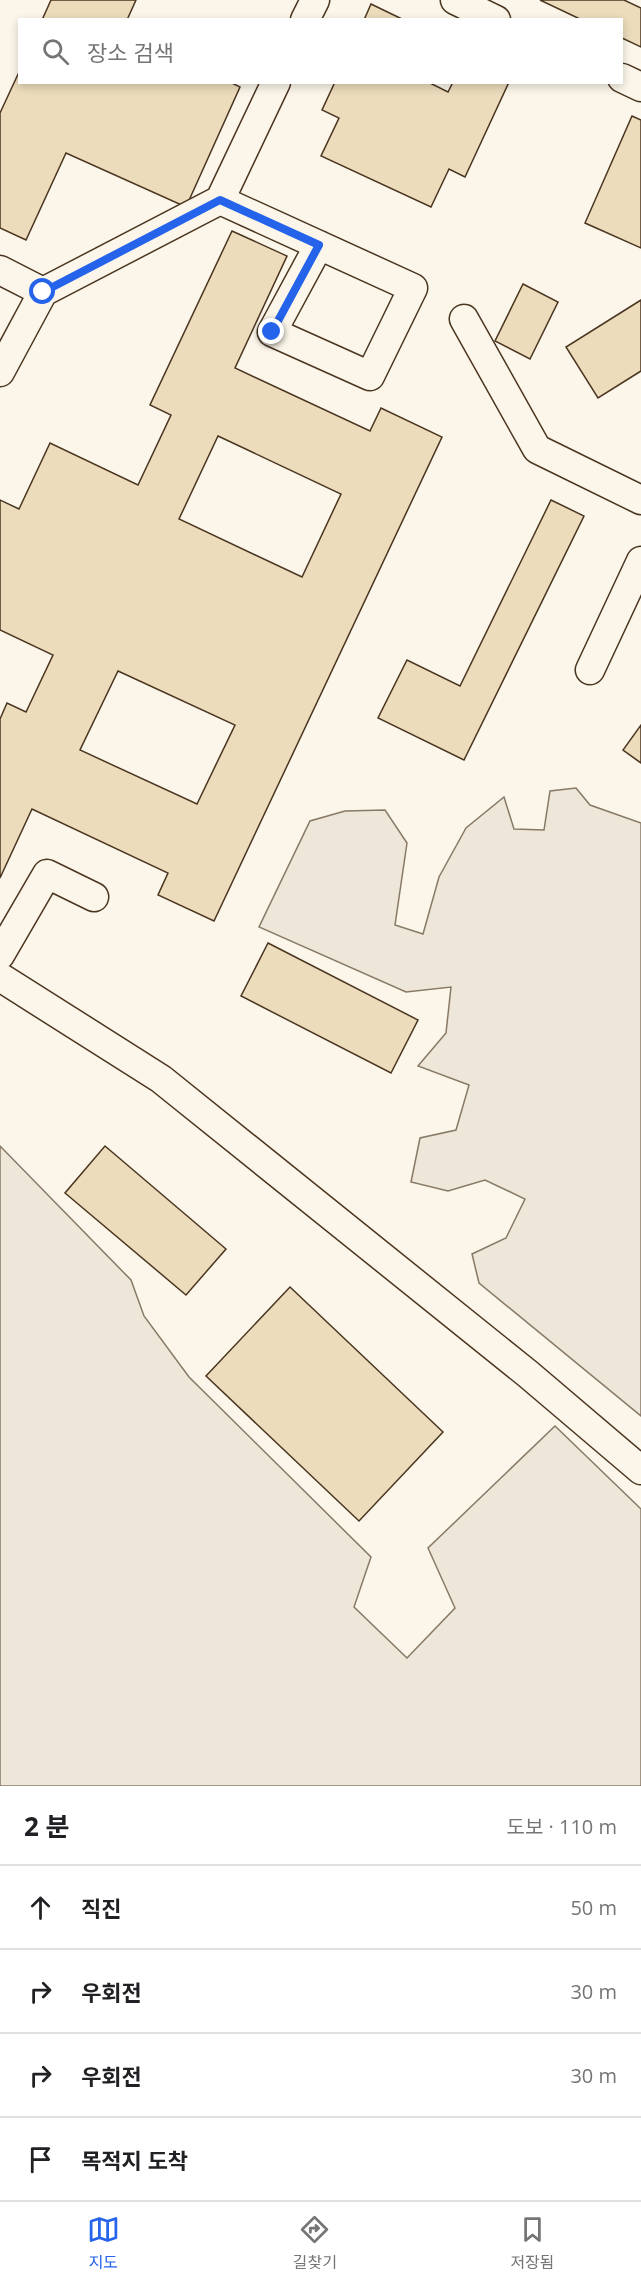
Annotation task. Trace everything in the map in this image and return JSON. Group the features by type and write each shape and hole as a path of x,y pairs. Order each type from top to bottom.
{"lane":[{"path":"306,18 315,0"},
{"path":"455,0 492,18"},
{"path":"623,79 641,87"},
{"path":"0,372 43,292 220,200 275,84"},
{"path":"220,200 319,245 413,288 370,376 272,332 319,245"},
{"path":"0,270 43,292"},
{"path":"464,319 537,449 641,500"},
{"path":"590,670 641,561"},
{"path":"0,955 47,874 94,897"},
{"path":"0,978 161,1079 528,1374 641,1470"}],"shaded area":[{"path":"576,788 590,805 641,823 641,1416 479,1283 472,1254 506,1238 525,1199 485,1180 448,1191 411,1182 420,1138 456,1130 469,1085 418,1066 446,1033 451,987 406,992 259,927 310,821 345,811 385,810 407,843 395,925 423,934 439,877 466,828 504,797 514,829 544,830 550,791"},
{"path":"0,1146 131,1280 144,1316 189,1377 371,1557 354,1607 407,1658 455,1608 428,1548 555,1426 641,1509 641,1786 0,1786"}],"building":[{"path":"51,0 136,0 128,18 43,18"},
{"path":"540,0 624,0 641,8 641,47 623,38 623,18 578,18"},
{"path":"371,4 400,18 365,18"},
{"path":"18,74 18,84 234,84 240,87 186,207 66,153 26,240 0,228 0,113"},
{"path":"334,84 432,84 448,92 452,84 508,84 465,177 449,169 431,207 321,156 339,118 322,110"},
{"path":"632,116 641,120 641,248 585,223"},
{"path":"232,231 287,256 235,368 370,431 381,408 442,437 214,921 158,895 168,873 32,809 0,878 0,719 7,703 26,712 53,655 0,630 0,500 19,509 50,443 138,485 171,415 150,405","holes":["218,436 341,494 302,577 179,519","118,671 235,725 197,804 80,750"]},
{"path":"523,284 558,302 530,359 495,341"},
{"path":"641,300 641,371 598,398 566,347"},
{"path":"551,500 584,516 464,760 378,718 407,660 460,686"},
{"path":"641,725 641,763 623,750"},
{"path":"268,943 418,1020 391,1073 241,996"},
{"path":"105,1146 226,1249 186,1295 65,1193"},
{"path":"290,1287 443,1432 359,1521 206,1376"}],"route":[{"path":"43,292 220,200 319,245 272,332"}]}
